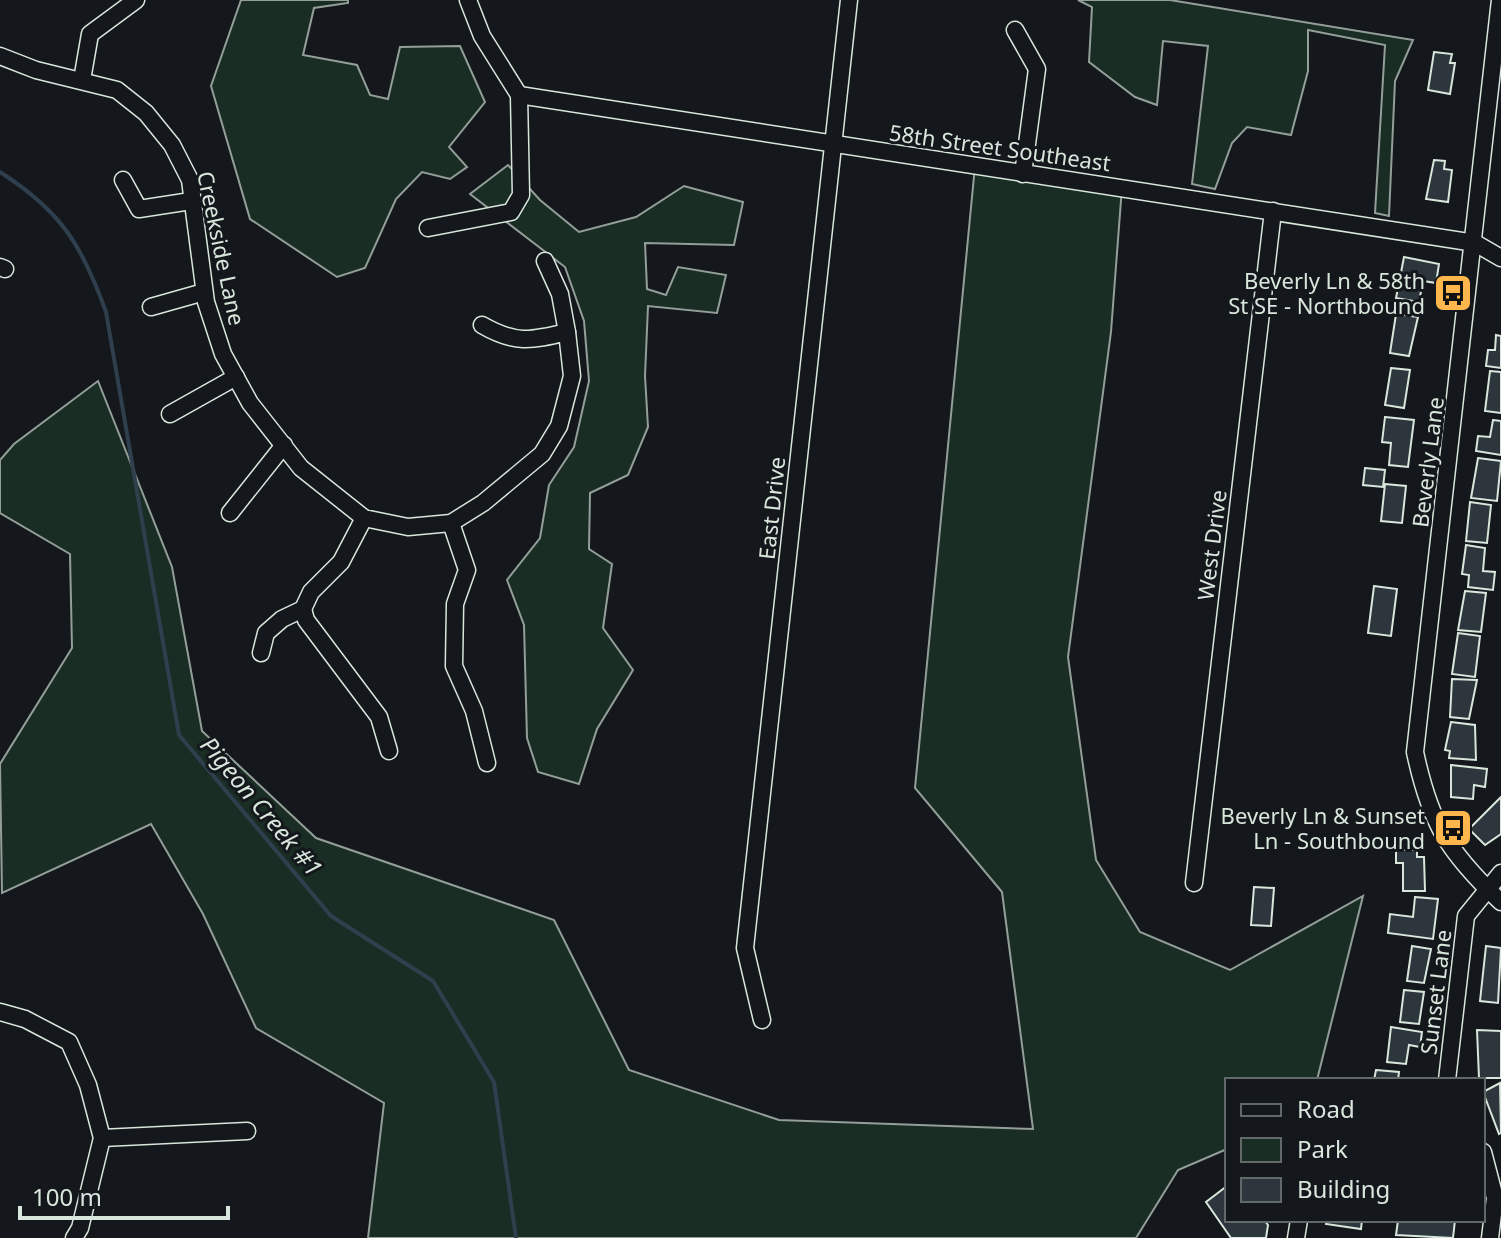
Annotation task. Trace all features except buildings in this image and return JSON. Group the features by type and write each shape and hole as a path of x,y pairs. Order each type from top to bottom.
{"street":[{"path":"82,80 90,34 136,0"},
{"path":"428,228 511,212 518,207 521,195 519,95 482,36 468,0"},
{"name":"East Drive","path":"762,1020 745,948 849,0"},
{"name":"Beverly Lane","path":"1500,0 1475,243 1415,752 1425,801 1443,838 1501,902"},
{"path":"1015,30 1037,69 1023,174"},
{"name":"Creekside Lane","path":"0,56 36,70 117,90 146,113 172,145 190,180 204,292 223,354 250,403 301,468 364,518 408,527 451,523"},
{"name":"58th Street Southeast","path":"519,95 1475,243"},
{"path":"123,180 139,209 191,201"},
{"name":"West Drive","path":"1194,883 1273,211"},
{"path":"1475,243 1501,258"},
{"path":"487,763 474,711 454,666 455,604 467,570 451,523 513,479 548,445 559,426 572,376 560,294 545,261"},
{"path":"151,307 204,292"},
{"path":"482,325 507,340 536,340 567,332"},
{"path":"170,414 236,377"},
{"path":"230,513 253,479 284,445"},
{"path":"261,653 266,633 282,619 303,609 311,592 352,546 364,518"},
{"path":"303,609 306,620 379,717 389,751"},
{"name":"Sunset Lane","path":"1447,1078 1466,916 1501,873"},
{"path":"0,1012 25,1019 69,1042 88,1085 102,1138 80,1228 74,1238"},
{"path":"102,1138 247,1131"},
{"path":"1485,1158 1498,1198 1490,1238"}],"green space":[{"path":"241,0 348,0 348,3 314,8 303,55 357,65 370,95 388,99 400,47 460,46 485,102 449,147 467,167 450,179 422,172 396,199 365,268 337,277 250,219 211,86"},
{"path":"1078,0 1170,0 1413,40 1395,81 1389,216 1375,213 1385,45 1308,30 1308,71 1291,135 1247,127 1232,143 1215,189 1192,184 1208,46 1163,41 1157,105 1135,97 1089,62 1092,7"},
{"path":"508,165 540,200 579,232 636,217 684,186 743,202 734,245 645,243 647,289 666,295 678,267 726,275 717,313 648,306 645,376 648,427 628,475 590,493 589,549 612,564 603,628 633,670 597,729 579,784 538,772 527,738 524,625 507,580 540,538 549,485 574,447 589,381 584,321 565,267 470,194"},
{"path":"975,166 1122,187 1111,332 1068,657 1096,860 1140,932 1230,970 1363,896 1318,1078 1225,1078 1225,1150 1178,1170 1136,1238 368,1238 384,1103 256,1028 203,914 151,824 2,893 0,764 72,648 70,554 0,513 0,460 14,444 98,381 172,567 202,731 316,838 554,920 629,1070 779,1120 1033,1129 1002,892 915,788"}],"waterway":[{"name":"Pigeon Creek #1","path":"0,172 39,201 67,232 88,267 106,312 179,735 331,916 433,981 494,1082 516,1238"}],"place":[{"name":"Beverly Ln & 58th St SE - Northbound","path":"1453,293"},
{"name":"Beverly Ln & Sunset Ln - Southbound","path":"1453,828"}]}
